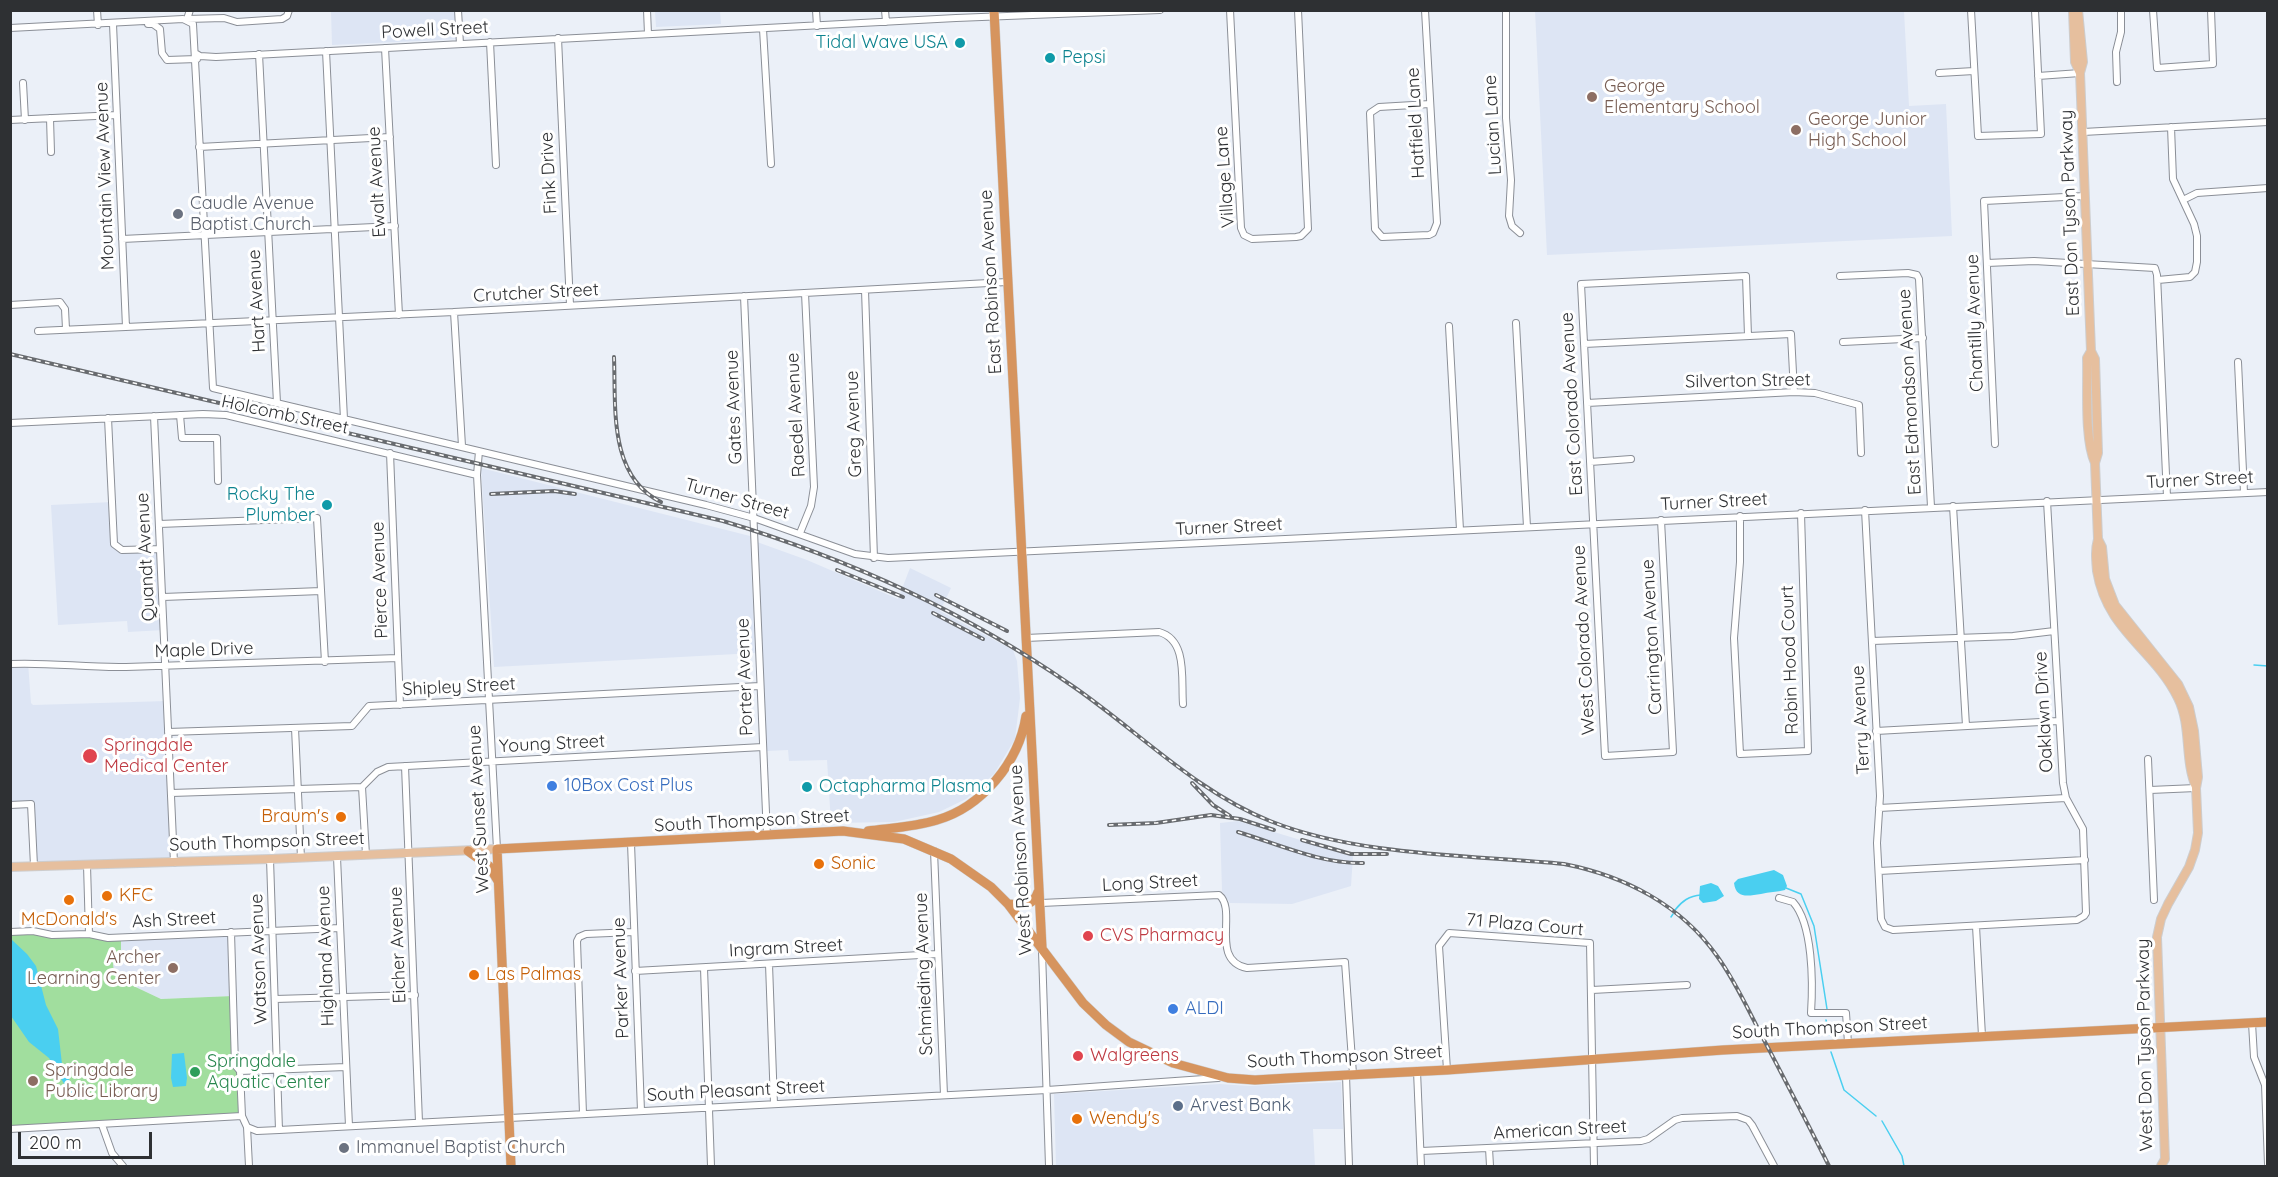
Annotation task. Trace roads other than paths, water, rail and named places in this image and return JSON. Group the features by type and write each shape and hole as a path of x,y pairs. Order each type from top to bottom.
{"highway":[{"name":"East Robinson Avenue","path":"994,14 1021,551"},
{"name":"West Robinson Avenue","path":"1021,551 1042,948"},
{"path":"856,832 913,825 949,816 974,801 995,781 1022,737 1029,696"},
{"path":"1014,752 1032,751"},
{"path":"904,839 913,825"},
{"name":"South Thompson Street","path":"497,849 856,832 904,839 934,851 991,886 1008,904 1083,1003 1106,1025 1129,1042 1173,1064 1228,1078 1255,1080 1447,1070 1592,1058 1848,1043 2268,1022"},
{"name":"West Sunset Avenue","path":"497,849 511,1167"},
{"path":"468,851 489,866 499,883"},
{"path":"1008,904 1031,903 1038,894 1040,884"}],"main road":[{"name":"East Don Tyson Parkway","path":"2073,10 2076,62 2080,73 2091,351 2095,359 2098,453 2095,463 2096,499"},
{"name":"East Don Tyson Parkway","path":"2078,10 2083,62 2080,73"},
{"name":"West Don Tyson Parkway","path":"2096,499 2098,539 2102,547 2105,579 2115,605 2178,684 2189,707 2194,731 2198,777 2196,788 2198,833 2195,850 2189,867 2161,919 2157,937 2165,1164"},
{"name":"South Thompson Street","path":"10,867 270,860 497,849"}],"street":[{"path":"97,10 98,25"},
{"path":"191,10 208,323"},
{"path":"10,28 224,18 237,21 282,19 287,16 288,10"},
{"path":"458,10 460,44"},
{"path":"647,10 648,34"},
{"path":"816,10 817,26"},
{"path":"885,10 886,22"},
{"name":"Powell Street","path":"160,29 164,57 171,60 195,56 216,57 763,29 994,14 1160,10"},
{"name":"Village Lane","path":"1230,10 1241,228 1244,236 1252,239 1296,237 1308,229 1298,10"},
{"name":"Hatfield Lane","path":"1425,10 1437,223 1433,232 1423,236 1386,238 1379,235 1375,228 1369,116 1372,110 1379,107 1430,104"},
{"name":"Lucian Lane","path":"1506,10 1506,113 1511,180 1509,216 1512,226 1520,233"},
{"path":"1971,10 1977,136 2041,134 2035,10"},
{"path":"2117,82 2116,52 2121,32 2121,10"},
{"path":"2153,10 2157,68 2214,64 2211,10"},
{"path":"135,23 153,24 160,29 166,20"},
{"name":"Mountain View Avenue","path":"113,24 126,327"},
{"path":"763,29 771,164"},
{"name":"Fink Drive","path":"558,38 570,305"},
{"path":"490,42 496,165"},
{"name":"Ewalt Avenue","path":"385,48 399,315"},
{"path":"326,51 344,419"},
{"name":"Hart Avenue","path":"259,54 277,403"},
{"path":"187,59 195,73"},
{"path":"1939,73 1974,71"},
{"path":"2038,76 2080,73"},
{"path":"23,83 25,120"},
{"path":"10,120 117,115"},
{"path":"50,118 51,152"},
{"path":"2083,132 2268,122"},
{"path":"2158,280 2190,277 2195,272 2197,262 2197,236 2194,224 2174,179 2171,127"},
{"path":"199,147 390,137"},
{"path":"2183,200 2197,193 2268,188"},
{"name":"Chantilly Avenue","path":"1995,444 1984,201 2085,196"},
{"path":"122,239 395,226"},
{"path":"1988,263 2034,261 2155,268 2158,280 2167,496"},
{"name":"East Edmondson Avenue","path":"1840,276 1908,273 1917,275 1920,284 1931,507"},
{"name":"East Colorado Avenue","path":"1593,523 1581,284 1746,276 1748,336"},
{"name":"Crutcher Street","path":"38,331 399,315 1007,282"},
{"name":"Greg Avenue","path":"865,290 874,558"},
{"name":"Raedel Avenue","path":"800,534 811,506 814,487 805,293"},
{"name":"Gates Avenue","path":"744,296 754,518"},
{"path":"10,305 60,302 65,309 66,329"},
{"path":"454,312 462,446"},
{"name":"Turner Street","path":"208,323 213,388 754,518 855,554 874,558 2268,492"},
{"path":"1516,323 1527,527"},
{"path":"1449,326 1460,530"},
{"path":"1584,344 1791,334 1794,392"},
{"path":"1842,342 1923,338"},
{"path":"2238,362 2244,493"},
{"name":"Silverton Street","path":"1587,403 1794,392 1815,393 1859,405 1861,453"},
{"path":"180,415 182,438 217,438 218,481"},
{"name":"Holcomb Street","path":"10,423 226,415 477,475"},
{"name":"Quandt Avenue","path":"154,416 171,793"},
{"path":"108,418 114,544 122,550 160,549"},
{"name":"West Sunset Avenue","path":"479,451 477,475 497,849"},
{"name":"Pierce Avenue","path":"390,453 400,705"},
{"path":"1590,462 1631,459"},
{"name":"Oaklawn Drive","path":"1976,926 2077,920 2084,916 2087,908 2083,829 2066,798 2063,783 2047,501"},
{"path":"1953,506 1966,726"},
{"name":"Terry Avenue","path":"1865,510 1876,731 1879,808 1877,843 1881,919 1885,927 1893,930 1976,926"},
{"name":"Robin Hood Court","path":"1740,516 1740,561 1734,638 1740,754 1808,751 1800,513"},
{"path":"159,524 317,518 325,662"},
{"name":"Porter Avenue","path":"754,518 767,836"},
{"name":"Carrington Avenue","path":"1605,756 1673,752 1661,520"},
{"name":"West Colorado Avenue","path":"1593,523 1605,756"},
{"path":"163,597 321,591"},
{"path":"1872,641 2013,636 2054,631"},
{"path":"1026,638 1159,632 1168,635 1178,649 1183,704"},
{"name":"Maple Drive","path":"10,664 51,663 98,668 398,658"},
{"name":"Shipley Street","path":"168,732 352,726 369,706 760,686"},
{"path":"1876,731 2060,721"},
{"path":"295,728 301,858"},
{"name":"Young Street","path":"362,787 382,769 405,766 763,747"},
{"path":"2148,759 2154,900"},
{"name":"Eicher Avenue","path":"405,766 419,1122"},
{"path":"174,863 171,793 362,787 366,855"},
{"path":"2150,790 2196,788"},
{"path":"1879,808 2066,798"},
{"path":"10,805 30,804 34,866"},
{"name":"Parker Avenue","path":"631,843 640,1111"},
{"name":"Schmieding Avenue","path":"934,851 944,1095"},
{"name":"Highland Avenue","path":"337,856 349,1126"},
{"name":"Watson Avenue","path":"270,860 279,1130"},
{"path":"1879,872 2085,860"},
{"path":"87,865 89,934"},
{"name":"Long Street","path":"1041,903 1219,895 1225,903 1226,941 1229,957 1238,966 1247,968 1345,962 1349,1074"},
{"path":"1779,898 1793,902 1802,919 1809,946 1811,1013 1846,1013 1848,1043"},
{"path":"1976,926 1982,1036"},
{"name":"Ash Street","path":"10,932 33,931 52,935 89,934 108,938 340,928"},
{"path":"231,932 235,1065 240,1071 242,1116 247,1127 249,1167"},
{"path":"583,1114 576,945 579,937 586,934 634,932"},
{"name":"71 Plaza Court","path":"1447,1070 1439,946 1449,933 1590,943 1594,1167"},
{"name":"West Robinson Avenue","path":"1042,948 1049,1167"},
{"name":"Ingram Street","path":"635,971 938,954"},
{"path":"770,964 774,1104"},
{"path":"704,968 711,1167"},
{"path":"1592,990 1687,985"},
{"path":"275,999 415,995"},
{"path":"2252,1023 2254,1057 2265,1085 2268,1164"},
{"path":"240,1071 346,1067"},
{"path":"1417,1071 1421,1167"},
{"path":"1349,1074 1349,1167"},
{"name":"South Pleasant Street","path":"247,1127 257,1131 279,1130 1047,1090 1228,1078"},
{"path":"10,1129 242,1116"},
{"name":"American Street","path":"1421,1151 1641,1141 1682,1118 1737,1116 1748,1120 1752,1125 1774,1167"},
{"path":"102,1125 112,1153 123,1167"},
{"path":"1489,1149 1490,1167"}],"water":[{"path":"1774,870 1783,875 1787,886 1785,890 1747,896 1737,892 1734,883 1738,879"},
{"path":"1711,883 1718,886 1724,896 1716,901 1703,903 1699,899 1700,886"},
{"path":"12,940 36,966 46,1005 58,1029 62,1064 75,1092 70,1094 49,1058 29,1042 11,1016"},
{"path":"184,1053 186,1086 173,1087 172,1054"}],"waterway":[{"path":"2254,665 2268,666"},
{"path":"1786,888 1801,894 1814,926 1827,1009"},
{"path":"1675,910 1686,900 1701,895"},
{"path":"1826,1020 1830,1035"},
{"path":"1831,1052 1844,1090 1876,1116"},
{"path":"1882,1121 1902,1156 1904,1166"}],"railway":[{"path":"10,354 723,521 769,536 903,589 989,633 1071,685 1191,777 1270,821 1304,833 1377,848 1564,864 1587,869 1630,885 1669,908 1703,938 1717,956 1742,997 1829,1166"},
{"path":"614,357 616,418 623,458 632,475 644,490 661,502"},
{"path":"491,494 554,491 575,494"},
{"path":"837,570 903,597"},
{"path":"936,595 1007,631"},
{"path":"933,613 983,639"},
{"path":"1192,783 1213,805 1230,816"},
{"path":"1109,825 1156,823 1211,815 1240,819 1274,830"},
{"path":"1238,832 1316,857 1363,863"},
{"path":"1302,840 1351,854 1387,854"}],"place":[{"name":"Tidal Wave USA","path":"960,43"},
{"name":"Pepsi","path":"1050,58"},
{"name":"George Elementary School","path":"1592,97"},
{"name":"George Junior High School","path":"1796,130"},
{"name":"Caudle Avenue Baptist Church","path":"178,214"},
{"name":"Rocky The Plumber","path":"327,505"},
{"name":"Springdale Medical Center","path":"90,756"},
{"name":"10Box Cost Plus","path":"552,786"},
{"name":"Octapharma Plasma","path":"807,787"},
{"name":"Braum's","path":"341,817"},
{"name":"Sonic","path":"819,864"},
{"name":"KFC","path":"107,896"},
{"name":"McDonald's","path":"69,900"},
{"name":"CVS Pharmacy","path":"1088,936"},
{"name":"Archer Learning Center","path":"173,968"},
{"name":"Las Palmas","path":"474,975"},
{"name":"ALDI","path":"1173,1009"},
{"name":"Walgreens","path":"1078,1056"},
{"name":"Springdale Aquatic Center","path":"195,1072"},
{"name":"Springdale Public Library","path":"33,1081"},
{"name":"Arvest Bank","path":"1178,1106"},
{"name":"Wendy's","path":"1077,1119"},
{"name":"Immanuel Baptist Church","path":"344,1148"}]}
